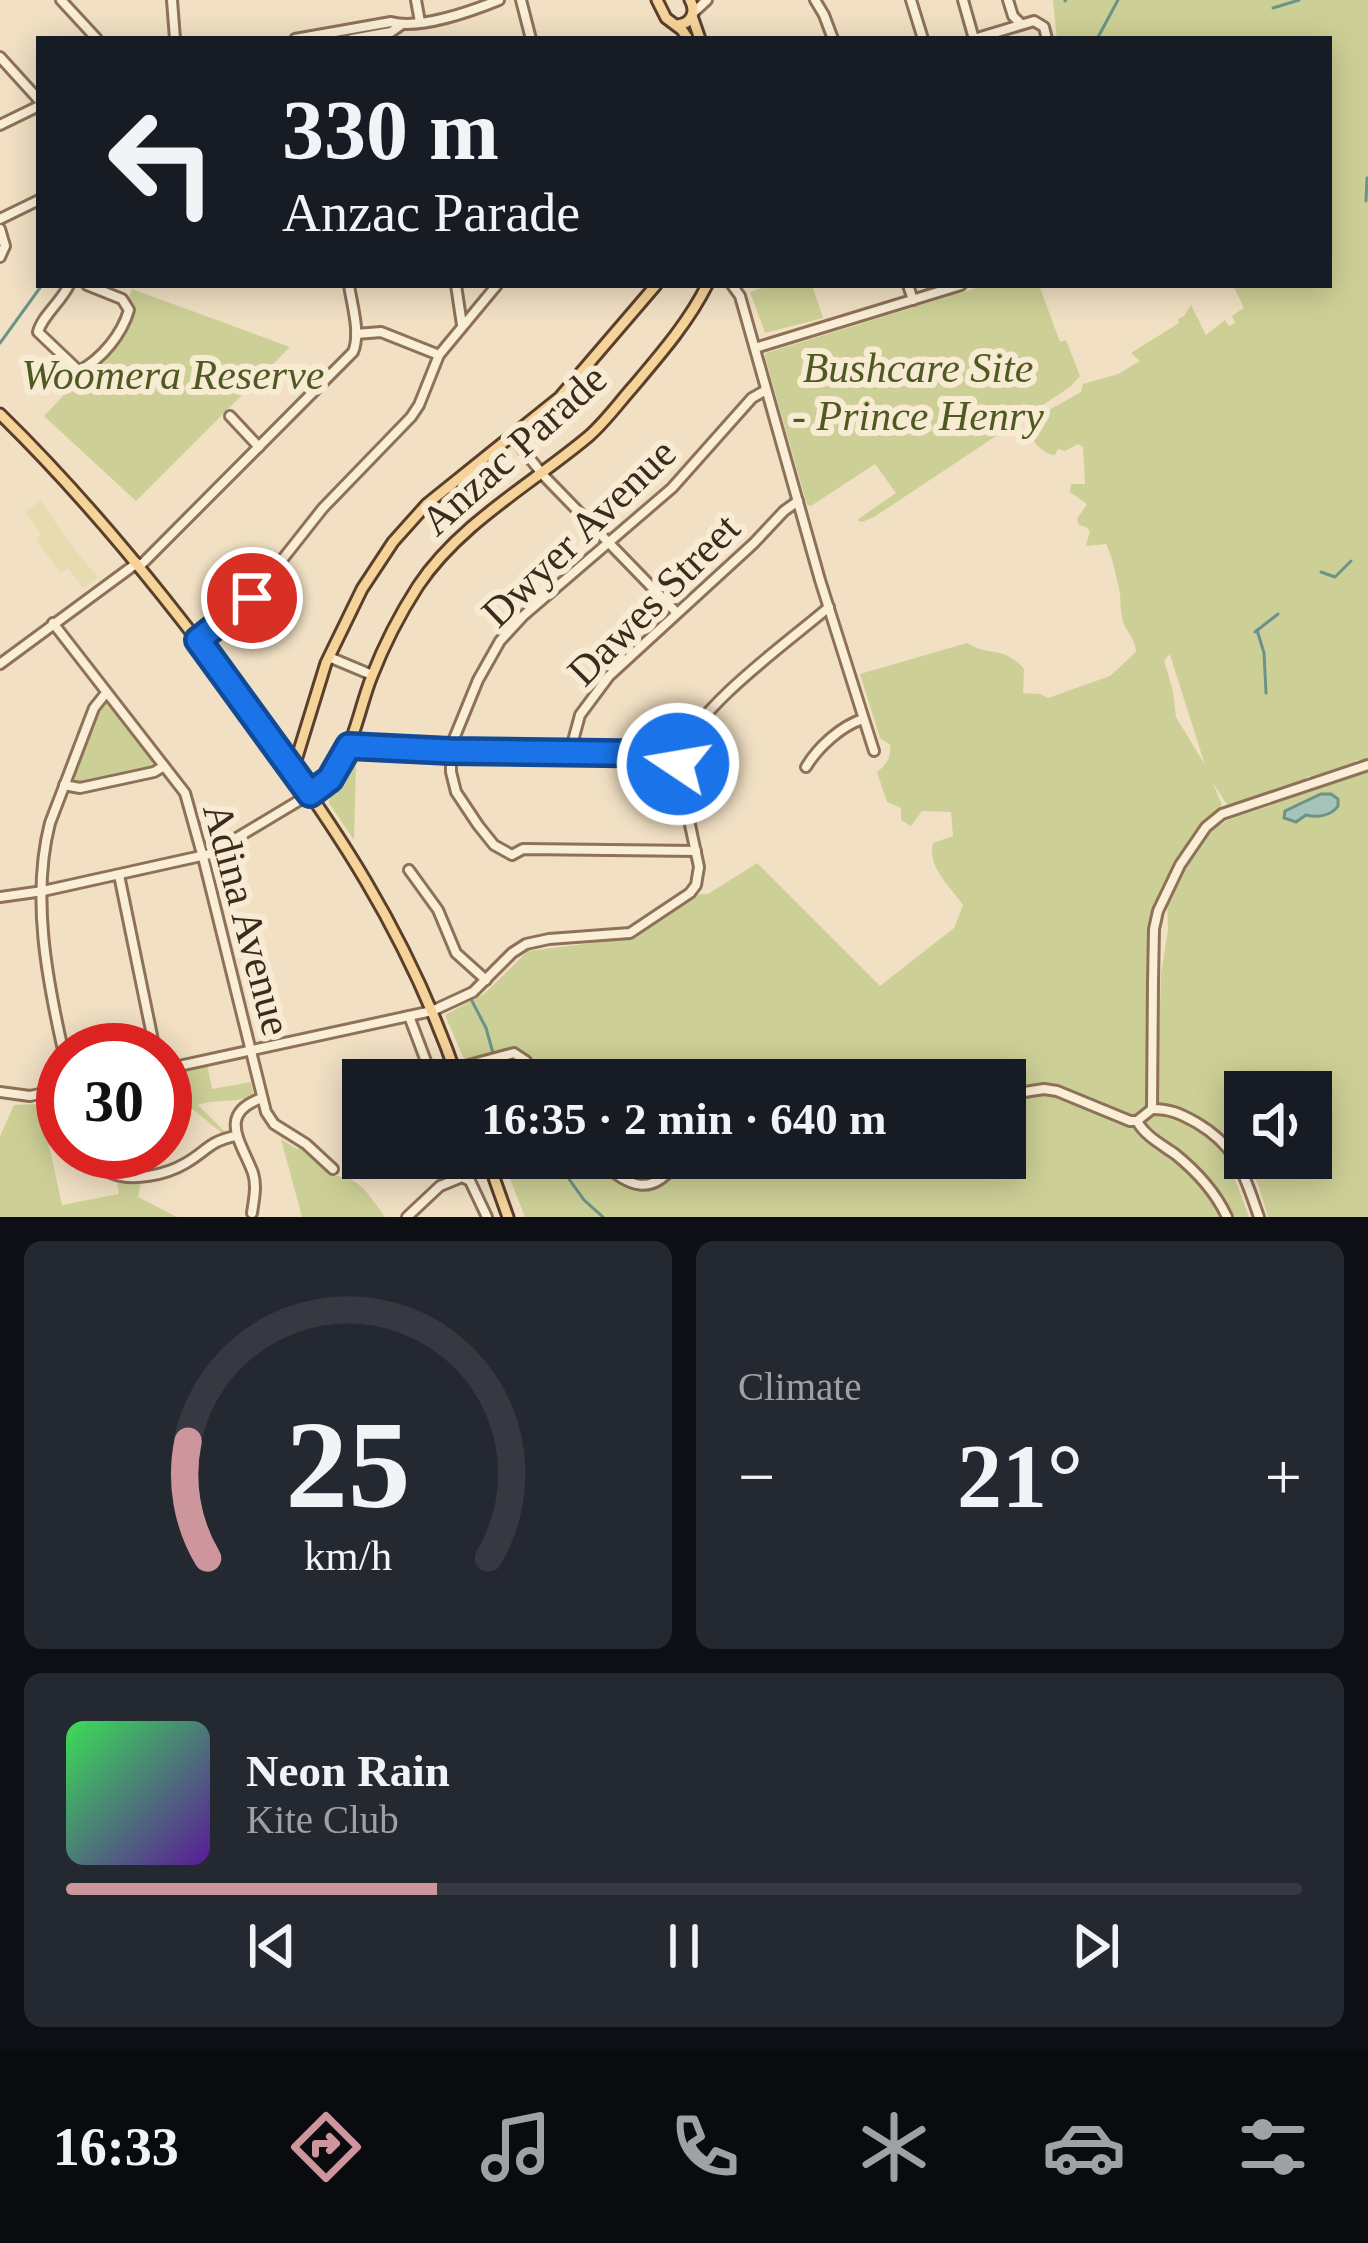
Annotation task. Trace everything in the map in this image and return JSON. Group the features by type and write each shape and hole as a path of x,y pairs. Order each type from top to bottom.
{"main road":[{"path":"657,0 666,6 668,20 686,36"},
{"path":"677,25 684,24 692,9"},
{"name":"Anzac Parade","path":"293,770 329,657 369,577 404,529 437,495 560,397 653,288"},
{"name":"Anzac Parade","path":"310,794 330,779 349,746 372,675 397,622 438,559 603,422 667,345 705,288"},
{"path":"0,414 87,502 138,564 310,794 394,926 450,1059"},
{"path":"322,812 330,779"},
{"path":"494,1179 508,1217"}],"street":[{"path":"63,0 96,36"},
{"path":"172,0 175,36"},
{"path":"416,0 420,22"},
{"path":"324,36 391,22 420,22 499,0"},
{"path":"520,0 530,36"},
{"path":"692,9 707,0"},
{"path":"815,0 831,36"},
{"path":"911,0 922,36"},
{"path":"963,0 973,36"},
{"path":"1008,0 1021,25"},
{"path":"984,36 1034,21 1046,36"},
{"path":"369,36 401,25"},
{"path":"0,57 36,99"},
{"path":"0,125 36,105"},
{"path":"0,219 36,201"},
{"path":"0,230 5,246 0,257"},
{"path":"67,288 38,332 79,371 119,334 129,310 122,299 94,288"},
{"path":"0,664 138,564 353,352 357,345 349,288"},
{"path":"457,288 463,327"},
{"path":"198,640 252,598 323,508 411,417 439,355 495,288"},
{"path":"734,288 874,752"},
{"path":"909,288 913,300"},
{"path":"754,348 952,288"},
{"path":"356,334 381,332 439,355"},
{"name":"Dwyer Avenue","path":"450,751 478,680 500,640 672,488 752,398 766,390"},
{"path":"230,416 259,447"},
{"path":"512,436 542,474 676,612"},
{"name":"Dawes Street","path":"569,752 580,715 594,694 798,502"},
{"path":"192,1063 432,1011 466,997 526,944 617,935 641,928 690,893 699,876 679,754 716,706 829,607"},
{"name":"Adina Avenue","path":"53,623 184,793 266,1112 274,1124 333,1169"},
{"path":"329,657 372,675"},
{"path":"57,1023 45,971 47,834 94,707 106,693"},
{"path":"806,766 849,723 862,719"},
{"path":"349,746 679,754"},
{"path":"450,751 456,792 463,804 494,845 512,855 523,848 697,851"},
{"path":"1152,1109 1154,928 1162,899 1180,866 1207,825 1222,814 1368,765"},
{"path":"64,785 80,788 164,766"},
{"path":"0,897 203,856 310,794"},
{"path":"409,870 438,910 456,952 486,980"},
{"path":"118,875 149,1023"},
{"path":"409,1016 426,1059"},
{"path":"496,1059 512,1053 524,1059"},
{"path":"1026,1092 1057,1091 1125,1120 1137,1121 1152,1109 1174,1110 1222,1140 1240,1166 1259,1217"},
{"path":"0,1092 36,1095"},
{"path":"252,1213 256,1189 235,1136 236,1121 243,1108 262,1098"},
{"path":"1137,1121 1202,1180 1227,1217"},
{"path":"192,1157 210,1143 235,1136"},
{"path":"407,1217 440,1186 462,1177 470,1181 486,1212 502,1200"},
{"path":"621,1179 649,1185 663,1179"}],"shaded area":[{"path":"41,500 98,578 83,588 68,568 60,573 36,539 41,534 25,512"}],"green space":[{"path":"1053,0 1368,0 1368,762 1356,760 1348,770 1308,781 1308,776 1302,785 1234,808 1213,783 1222,805 1180,858 1151,917 1150,1105 1136,1117 1128,1117 1055,1086 1026,1089 1026,1059 526,1059 508,1050 464,1059 445,1015 484,994 528,951 633,938 757,863 880,986 954,928 963,905 940,876 932,851 933,843 953,836 951,812 922,811 911,826 901,820 901,808 887,802 877,772 888,760 890,745 880,738 860,674 967,643 1017,662 1024,669 1023,693 1048,698 1110,676 1136,652 1122,619 1106,544 1086,546 1090,531 1077,519 1087,504 1070,492 1071,484 1085,484 1083,447 1078,444 1051,454 1028,433 1047,418 1049,410 1081,392 1083,384 1118,374 1140,361 1131,353 1179,323 1191,305 1206,335 1225,320 1229,326 1235,323 1232,316 1244,308 1234,288 1332,288 1332,36 1057,36","holes":["1170,655 1205,765 1176,717 1164,660"]},
{"name":"Bushcare Site - Prince Henry","path":"813,288 823,318 765,333 750,292"},
{"name":"Bushcare Site - Prince Henry","path":"976,288 1040,288 1060,342 1066,340 1080,376 862,522 857,520 896,493 875,464 807,505 766,353"},
{"name":"Woomera Reserve","path":"132,289 290,347 136,501 44,416 120,336 131,310"},
{"path":"104,702 153,766 79,782 72,777"},
{"path":"353,755 359,760 354,840 329,803"},
{"path":"1368,772 1368,1217 1268,1217 1255,1179 1332,1179 1332,1071 1224,1071 1224,1138 1199,1126 1224,1149 1224,1179 1235,1179 1249,1217 1231,1217 1203,1178 1140,1126 1140,1120 1152,1113 1169,1111 1157,1104 1167,895 1208,833 1228,820"},
{"path":"207,1065 212,1089 251,1082 253,1095 198,1105 225,1132 192,1109 192,1068"},
{"path":"1048,1093 1074,1100 1124,1123 1190,1174 1222,1217 525,1217 510,1179 617,1179 640,1188 663,1179 1026,1179 1026,1096"},
{"path":"36,1104 36,1179 56,1179 62,1205 119,1194 117,1183 141,1182 138,1197 177,1217 0,1217 0,1136 14,1105"},
{"path":"281,1139 297,1149 301,1146 330,1176 356,1183 385,1217 302,1217"}],"water":[{"path":"1321,794 1338,799 1332,812 1306,815 1296,822 1284,818 1285,811"}],"waterway":[{"path":"1099,36 1118,0"},
{"path":"1273,8 1299,0"},
{"path":"1366,201 1367,178"},
{"path":"0,343 40,288"},
{"path":"1321,572 1335,577 1351,561"},
{"path":"1255,632 1278,614"},
{"path":"1257,630 1264,653 1266,693"},
{"path":"472,1001 493,1053"},
{"path":"569,1179 603,1217"}],"route":[{"path":"252,598 198,640 310,794 330,779 349,746 679,754 678,764"}]}
